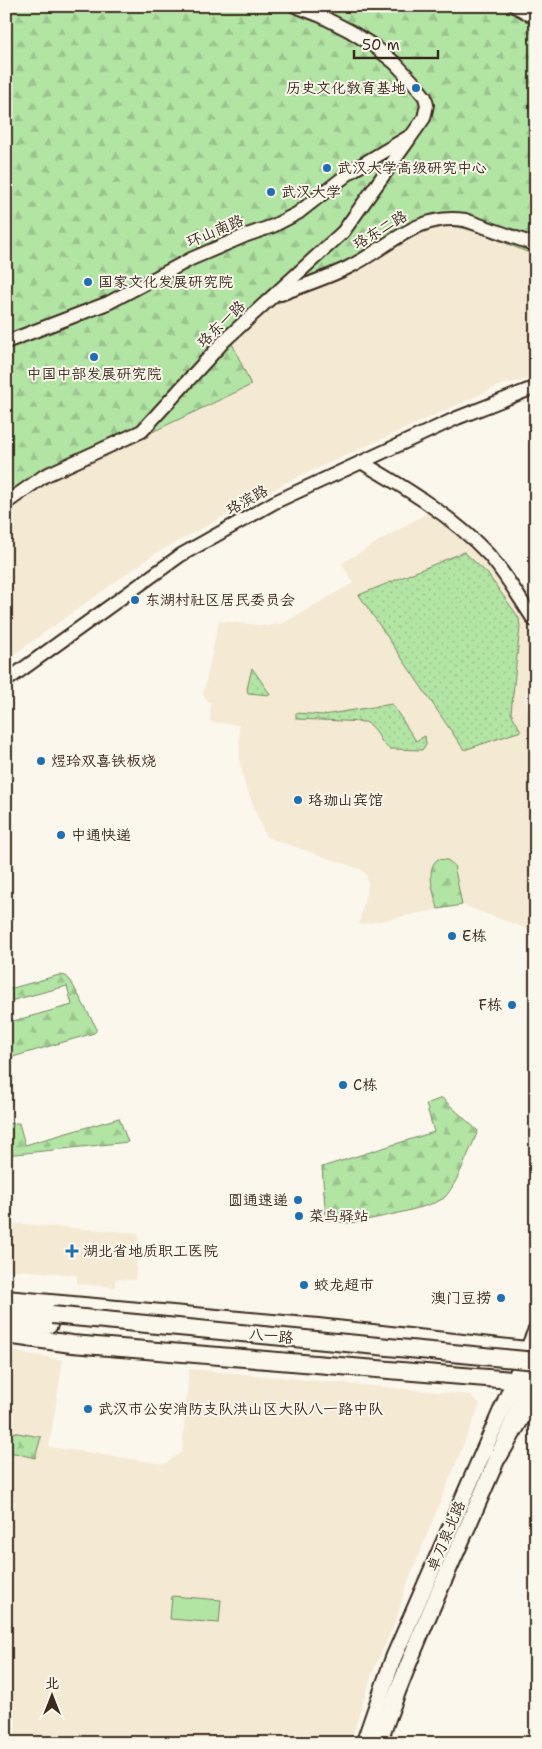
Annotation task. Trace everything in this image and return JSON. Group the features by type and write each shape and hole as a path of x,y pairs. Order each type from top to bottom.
{"main road":[{"name":"八一路","path":"6,1299 318,1327 534,1356"},
{"name":"八一路","path":"6,1310 52,1320 529,1378"},
{"name":"八一路","path":"6,1323 52,1320 534,1356"},
{"path":"315,1364 318,1327"},
{"name":"八一路","path":"6,1335 72,1344 315,1364 529,1378"},
{"path":"499,1456 521,1418 536,1402"}],"street":[{"name":"珞东一路","path":"6,503 44,476 142,431 225,340 343,232 372,194 420,124 426,112 427,101 414,82 395,63 374,46 350,31 321,16 294,6"},
{"path":"515,6 536,18"},
{"name":"环山南路","path":"6,342 108,303 191,259 298,213 353,170 412,134"},
{"name":"珞东二路","path":"272,298 351,266 409,230 440,219 454,218 464,220 536,245"},
{"name":"珞滨路","path":"6,681 181,556 290,494 457,418 528,390"},
{"path":"361,462 400,484 428,503 473,540 504,574 534,620"},
{"name":"卓刀泉北路","path":"379,1743 408,1662 499,1456 529,1378 534,1356 536,1331"},
{"name":"卓刀泉北路","path":"364,1743 393,1659 529,1378"}],"shaded area":[{"name":"武汉大学","path":"6,6 536,6 536,378 503,384 285,483 153,555 6,660"},
{"name":"珞珈山宾馆","path":"432,510 452,527 492,568 536,633 533,665 525,698 528,712 536,724 536,932 462,905 359,925 368,884 366,874 360,869 266,837 244,782 240,763 239,725 210,722 211,704 203,695 219,621 268,626 289,620 353,583 342,563"},
{"name":"湖北省地质职工医院","path":"6,1223 139,1233 135,1280 115,1279 115,1287 77,1284 77,1275 6,1269"},
{"path":"6,1350 63,1360 49,1447 165,1464 182,1452 189,1369 470,1395 480,1404 405,1589 398,1615 372,1674 350,1743 6,1743 6,1519 16,1502 6,1498"}],"green space":[{"name":"武汉大学","path":"6,6 523,6 536,12 536,253 527,252 486,235 455,227 434,227 423,231 346,276 267,308 231,341 251,385 47,482 6,511"},
{"path":"464,552 487,573 519,618 520,627 511,713 521,731 464,750 359,595"},
{"path":"252,668 270,695 248,693 247,689"},
{"path":"392,704 416,741 425,736 426,744 422,750 390,749 383,743 373,727 365,722 296,719 296,713 323,715"},
{"path":"438,859 447,860 454,865 462,905 438,909 431,876 434,863"},
{"path":"59,975 66,976 70,980 96,1027 96,1031 6,1059 6,1023 72,1005 67,986 6,1002 6,990"},
{"path":"442,1098 478,1131 458,1176 445,1197 430,1205 357,1222 348,1223 326,1220 322,1167 434,1132 426,1104"},
{"path":"119,1118 128,1142 6,1155 6,1124 19,1123 25,1145"},
{"path":"6,1431 41,1437 35,1458 6,1451"},
{"path":"172,1596 221,1600 219,1623 170,1619"}],"place":[{"name":"历史文化教育基地","path":"416,88"},
{"name":"武汉大学高级研究中心","path":"327,168"},
{"name":"武汉大学","path":"271,192"},
{"name":"国家文化发展研究院","path":"88,282"},
{"name":"中国中部发展研究院","path":"94,357"},
{"name":"东湖村社区居民委员会","path":"135,600"},
{"name":"煜玲双喜铁板烧","path":"41,761"},
{"name":"珞珈山宾馆","path":"298,800"},
{"name":"中通快递","path":"61,835"},
{"name":"E栋","path":"452,936"},
{"name":"F栋","path":"512,1005"},
{"name":"C栋","path":"343,1085"},
{"name":"圆通速递","path":"298,1200"},
{"name":"菜鸟驿站","path":"299,1216"},
{"name":"湖北省地质职工医院","path":"72,1251"},
{"name":"蛟龙超市","path":"304,1285"},
{"name":"澳门豆捞","path":"501,1298"},
{"name":"武汉市公安消防支队洪山区大队八一路中队","path":"88,1409"}]}
